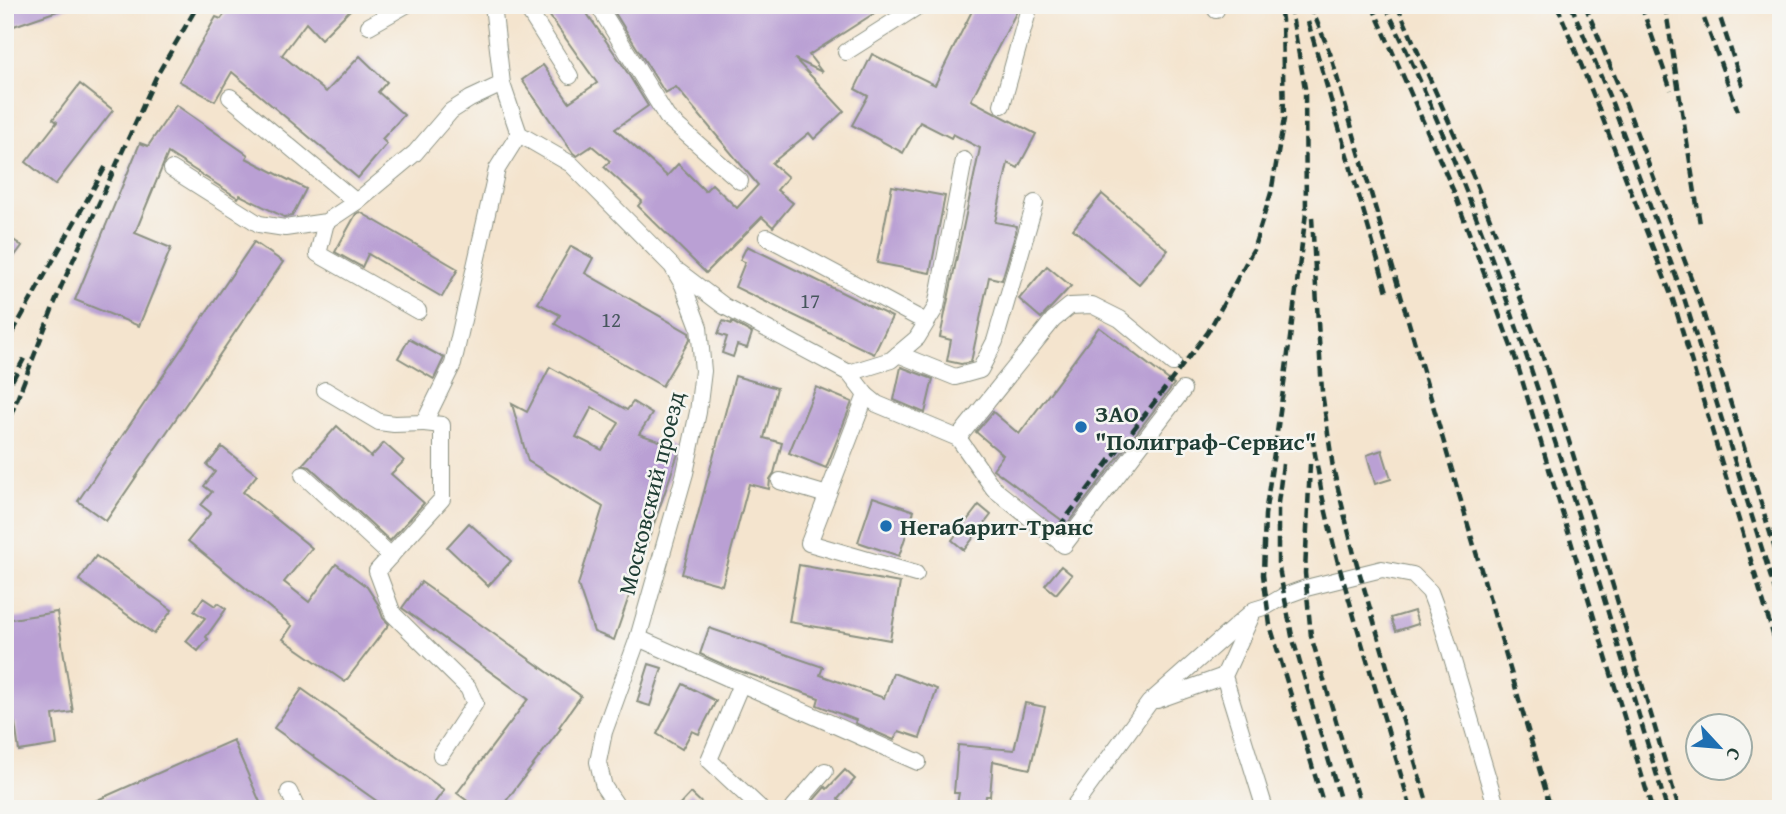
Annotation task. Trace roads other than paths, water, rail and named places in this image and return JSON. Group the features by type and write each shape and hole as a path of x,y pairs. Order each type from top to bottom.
{"street":[{"path":"369,26 406,5"},
{"path":"424,423 453,363 497,169 519,134 502,84 493,5"},
{"path":"525,5 570,76"},
{"path":"598,5 667,117 740,181"},
{"path":"846,51 920,5"},
{"path":"1002,105 1029,8 1027,5"},
{"path":"172,169 258,223 285,229 326,222 356,202 415,153 451,111 502,84"},
{"path":"230,97 356,202"},
{"name":"Московский проезд","path":"519,134 571,164 671,266 683,285 699,327 702,371 698,412 685,473 638,638 604,732 598,762 604,787 619,809"},
{"path":"849,373 891,360 917,338 936,307 964,160"},
{"path":"898,354 955,377 980,370 995,341 1035,203"},
{"path":"326,222 318,254 418,311"},
{"path":"767,237 926,323"},
{"path":"671,266 724,306 849,373 866,395 877,404 958,438 994,489 1064,545 1183,390"},
{"path":"958,438 1053,320 1070,306 1092,305 1120,318 1173,363"},
{"path":"325,390 379,422 442,425 442,499 377,571 393,614 468,688 475,703 441,755"},
{"path":"866,395 809,543 916,574"},
{"path":"303,475 391,556"},
{"path":"779,481 827,495"},
{"path":"1073,809 1149,703 1254,610 1306,588 1382,569 1413,575 1430,592 1497,809"},
{"path":"1254,610 1224,676 1265,809"},
{"path":"638,638 918,762"},
{"path":"1149,703 1224,676"},
{"path":"741,684 709,760 759,807 757,809"},
{"path":"792,809 825,771"},
{"path":"289,792 298,809"}],"railway":[{"path":"5,430 61,287 156,77 198,5"},
{"path":"1059,527 1208,332 1253,250 1271,193 1284,119 1280,5"},
{"path":"1290,5 1305,88 1306,213 1265,515 1263,575 1270,625 1325,809"},
{"path":"1310,5 1330,53 1551,809"},
{"path":"1372,5 1454,192 1516,360 1652,809"},
{"path":"1385,5 1470,201 1507,301 1542,401 1667,809"},
{"path":"1397,5 1474,178 1542,354 1679,809"},
{"path":"1557,5 1673,300 1781,661"},
{"path":"1571,5 1612,103 1685,301 1781,610"},
{"path":"1585,5 1624,99 1699,299 1781,569"},
{"path":"1641,5 1671,90"},
{"path":"1665,5 1700,224"},
{"path":"1699,5 1738,111"},
{"path":"1716,5 1743,87"},
{"path":"1308,22 1388,295"},
{"path":"5,346 106,166"},
{"path":"1312,217 1322,392 1333,468 1354,554 1429,809"},
{"path":"5,394 26,355"},
{"path":"1312,436 1337,559 1411,809"},
{"path":"1283,464 1278,503 1278,563 1292,636 1343,809"},
{"path":"1310,464 1305,573 1311,636 1362,809"},
{"path":"5,796 10,809"}],"place":[{"name":"ЗАО \"Полиграф-Сервис\"","path":"1081,427"},
{"name":"Негабарит-Транс","path":"886,526"}]}
